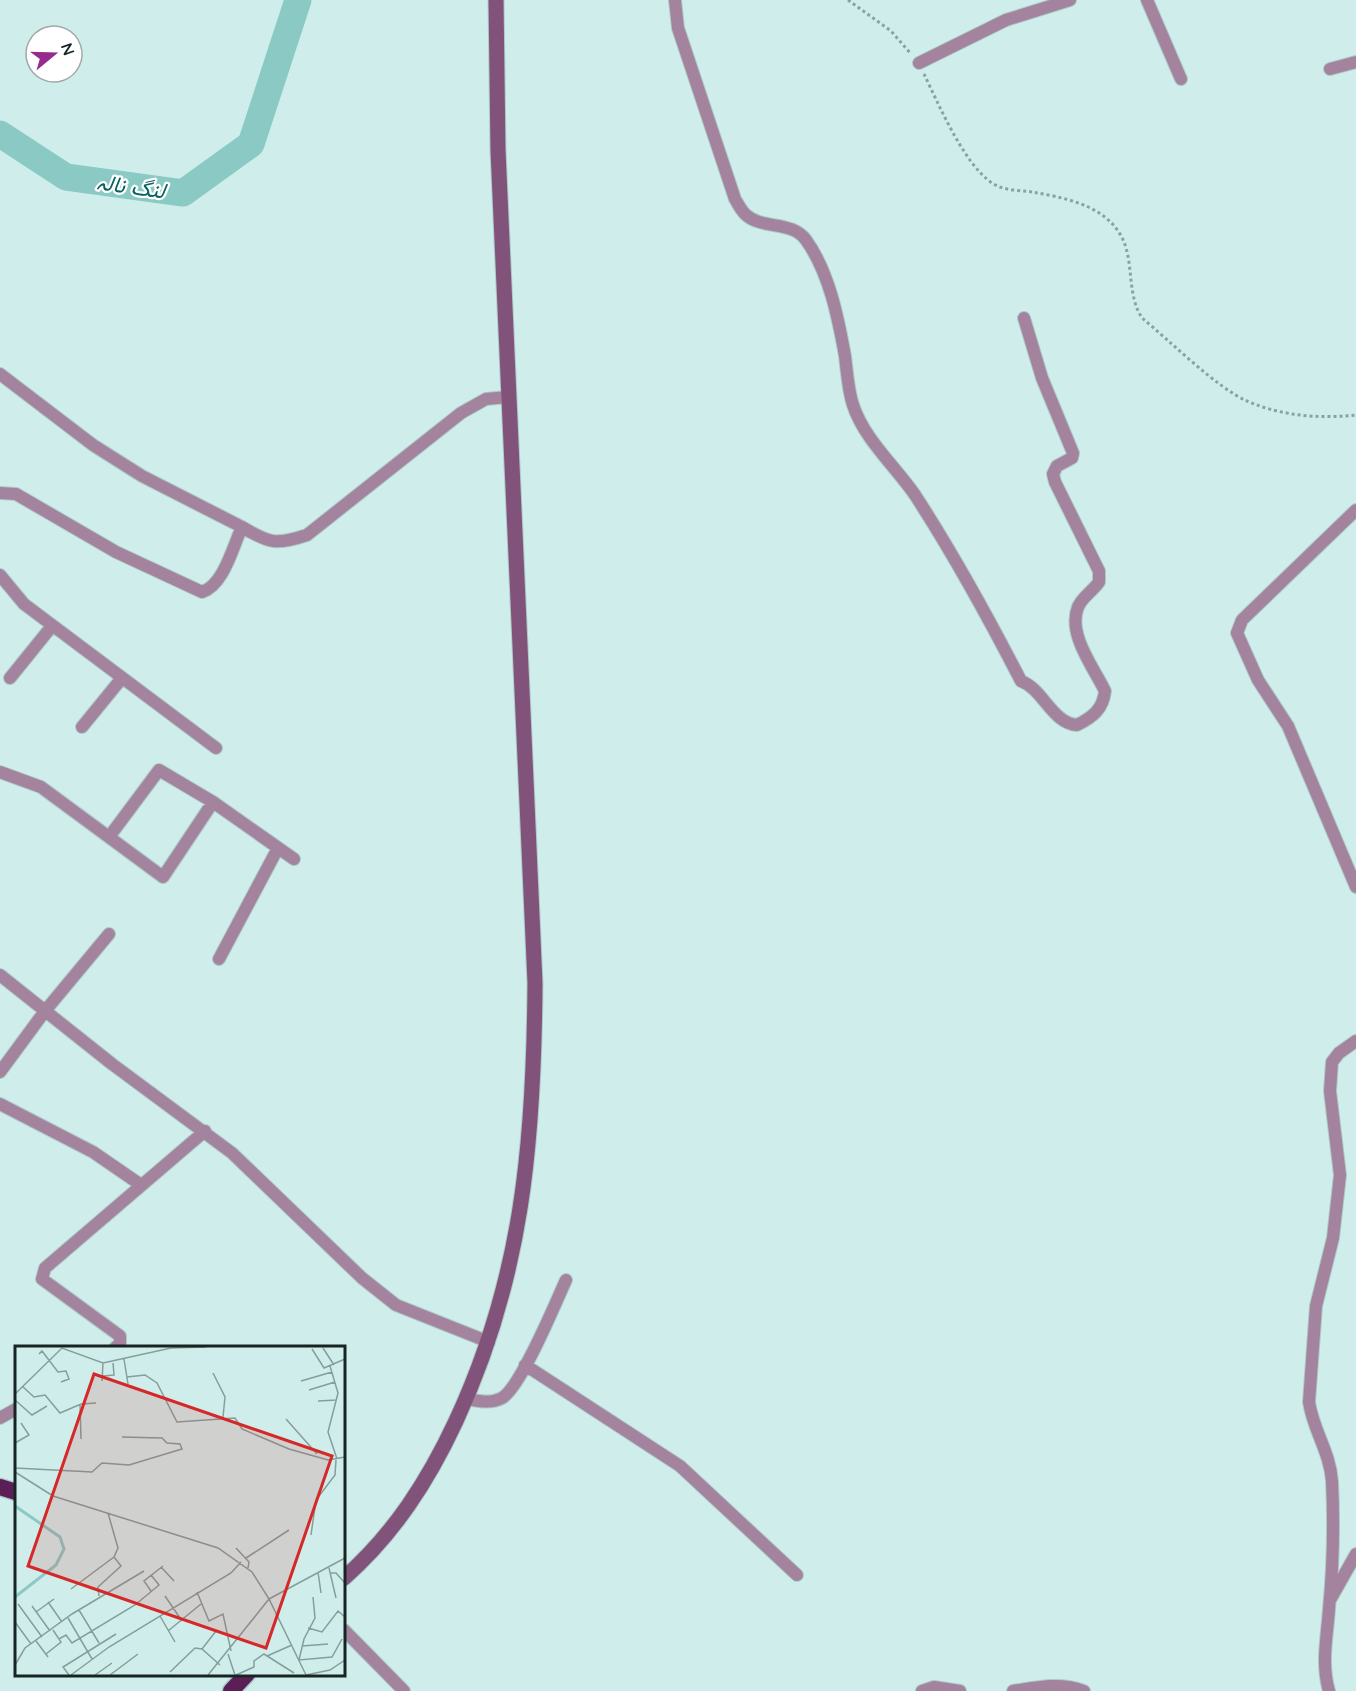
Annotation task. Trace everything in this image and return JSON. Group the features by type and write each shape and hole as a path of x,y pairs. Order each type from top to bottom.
{"highway":[{"path":"0,1487 15,1492"},
{"path":"231,1691 245,1676"}],"main road":[{"path":"345,1577 369,1556 399,1520 429,1475 466,1399 489,1342 505,1290 520,1218 528,1163 534,1067 534,971 498,150 496,0"}],"street":[{"path":"675,0 678,28 735,199 746,215 758,222 793,230 804,237 822,264 843,347 853,405 860,420 913,492 958,561 1021,681 1036,690 1063,720 1077,725 1093,716 1104,700 1105,691 1078,633 1076,613 1078,604 1099,582 1099,571 1055,482 1053,474 1057,466 1072,458 1073,453 1041,378 1024,318"},
{"path":"919,63 1006,20 1070,0"},
{"path":"1147,0 1181,79"},
{"path":"1330,69 1356,62"},
{"path":"0,374 93,446 132,470 261,538 283,543 307,535 461,413 486,399 508,397"},
{"path":"0,494 16,494 116,552 202,592 212,589 242,527"},
{"path":"1356,510 1242,620 1237,633 1258,681 1288,726 1356,887"},
{"path":"0,575 24,604 216,748"},
{"path":"10,678 52,626"},
{"path":"82,727 122,678"},
{"path":"109,837 159,770 213,802 294,859"},
{"path":"0,772 41,788 163,877 213,802"},
{"path":"219,959 278,848"},
{"path":"0,1072 45,1011 109,934"},
{"path":"0,975 112,1064 232,1153 362,1278 396,1305 489,1342"},
{"path":"1329,1691 1324,1659 1329,1601 1332,1481 1327,1451 1311,1417 1309,1402 1316,1306 1333,1238 1340,1175 1330,1091 1332,1062 1339,1053 1356,1041"},
{"path":"0,1104 93,1152 141,1185"},
{"path":"116,1346 120,1343 120,1336 42,1279 45,1268 205,1131"},
{"path":"466,1399 491,1402 504,1397 525,1365 566,1280"},
{"path":"525,1365 680,1466 797,1575"},
{"path":"0,1418 15,1410"},
{"path":"1329,1601 1356,1554"},
{"path":"345,1630 404,1691"},
{"path":"1013,1691 1058,1685 1084,1691"},
{"path":"922,1691 934,1687 960,1691"}],"path":[{"path":"848,0 891,31 919,63 959,145 991,183 1008,190 1072,200 1106,219 1119,231 1127,256 1134,305 1142,318 1226,388 1245,401 1268,409 1324,418 1356,415"}],"waterway":[{"name":"لنگ نالہ","path":"0,134 66,177 183,193 251,144 298,0"}]}
